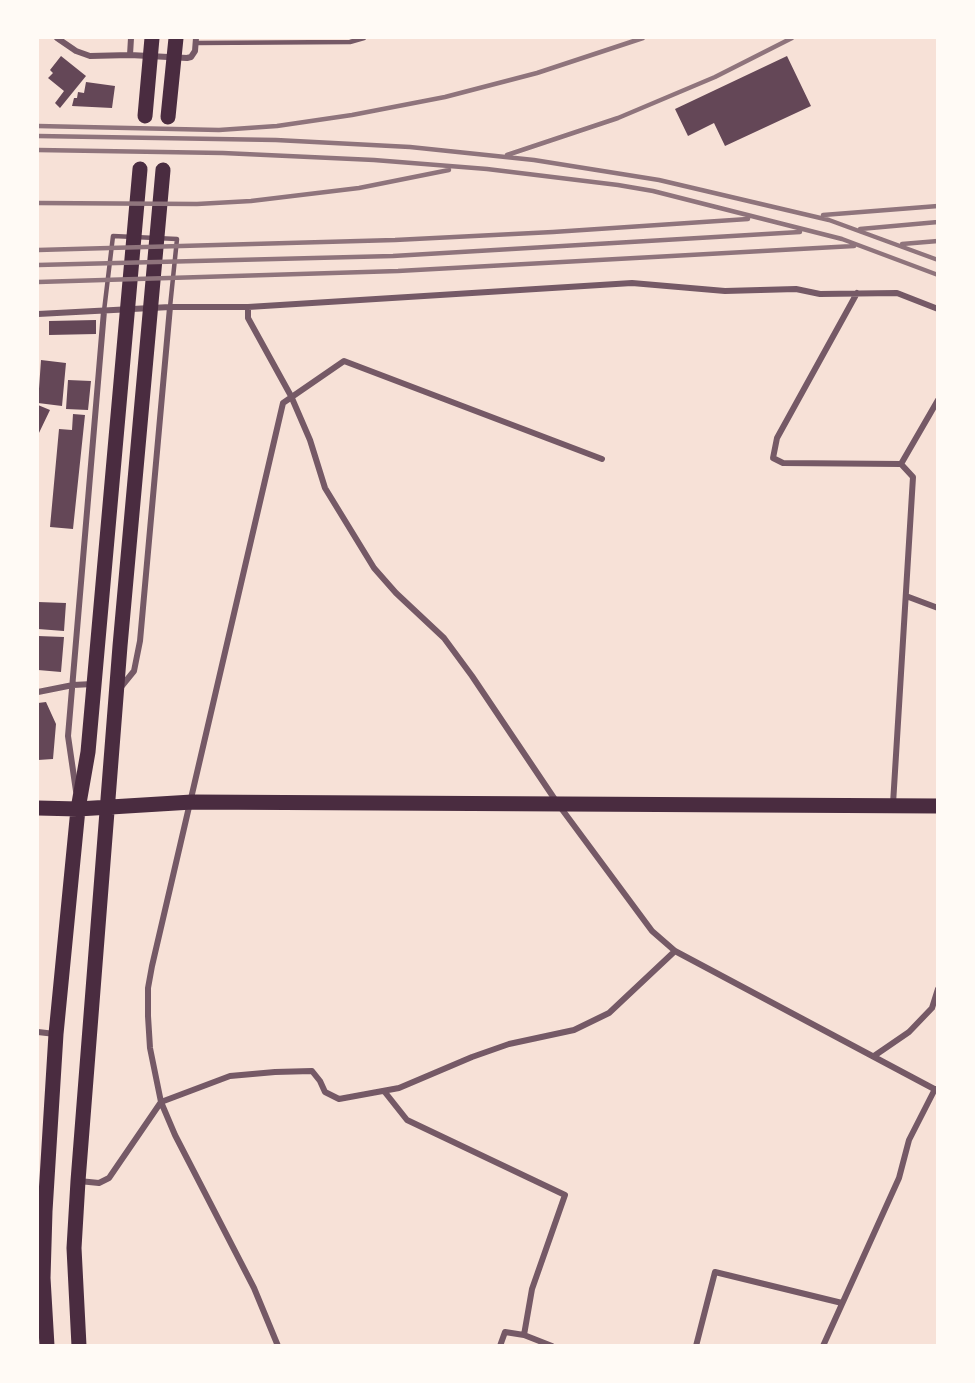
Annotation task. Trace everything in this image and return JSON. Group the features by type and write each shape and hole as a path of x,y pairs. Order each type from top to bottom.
{"main road":[{"path":"145,116 152,38"},
{"path":"168,117 176,38"},
{"path":"47,1346 41,1211 78,809 88,752 140,169"},
{"path":"80,1346 74,1248 78,1181 117,692 163,170"},
{"path":"38,808 108,808 192,802 938,806"}],"street":[{"path":"57,38 76,51 90,56 133,55 187,58 191,57 195,51 196,40"},
{"path":"131,38 133,55"},
{"path":"38,314 167,307 248,307 632,283 725,291 796,289 820,294 897,293 938,309"},
{"path":"857,293 777,438 773,458 783,463 901,464 913,477 893,804"},
{"path":"117,692 134,671 140,640 167,307"},
{"path":"248,307 248,318 291,396 310,440 325,488 374,568 396,593 444,638 558,804 652,931 675,951 936,1090 909,1140 900,1178 823,1346"},
{"path":"78,809 68,736 104,311"},
{"path":"278,1346 254,1288 175,1135 161,1102 150,1048 148,988 283,403 344,361 602,459"},
{"path":"901,464 938,400"},
{"path":"906,596 938,608"},
{"path":"38,692 72,685 94,684"},
{"path":"78,1181 99,1183 109,1178 161,1102 230,1076 275,1072 312,1071 320,1080 325,1092 339,1099 399,1088 472,1057 509,1044 574,1030 609,1013 675,951"},
{"path":"874,1056 909,1032 932,1008 938,989"},
{"path":"38,1032 56,1034"},
{"path":"384,1091 407,1120 565,1195 532,1290 524,1335"},
{"path":"696,1346 715,1272 842,1303"},
{"path":"500,1346 505,1332 524,1335 552,1346"}],"lane":[{"path":"196,40 350,42 364,38"},
{"path":"104,311 113,236 177,239 167,307"}],"building":[{"path":"61,56 86,76 60,108 55,103 64,91 48,78 53,73 50,70"},
{"path":"787,56 811,106 725,146 714,123 688,136 675,109"},
{"path":"86,82 115,86 112,108 72,106 78,92 84,93"},
{"path":"96,320 96,334 49,335 49,321"},
{"path":"41,360 66,363 62,406 38,403"},
{"path":"68,380 91,381 88,410 66,409"},
{"path":"38,405 50,410 38,435"},
{"path":"73,414 85,415 73,529 50,527 59,429 72,430"},
{"path":"38,602 66,603 64,631 38,629"},
{"path":"38,636 64,637 61,672 38,670"},
{"path":"46,702 56,724 53,759 38,760 38,703"}],"railway":[{"path":"38,126 219,130 277,126 352,115 445,97 537,73 643,38"},
{"path":"507,155 618,118 715,77 792,38"},
{"path":"38,136 276,140 410,147 534,160 659,180 829,220 938,260"},
{"path":"38,150 223,153 374,160 487,169 618,185 653,191 842,239 938,275"},
{"path":"38,203 197,204 251,201 359,188 449,170"},
{"path":"823,215 938,206"},
{"path":"38,250 395,240 748,219"},
{"path":"860,229 938,222"},
{"path":"38,265 393,256 800,232"},
{"path":"902,244 938,241"},
{"path":"38,282 398,271 854,246"}]}
